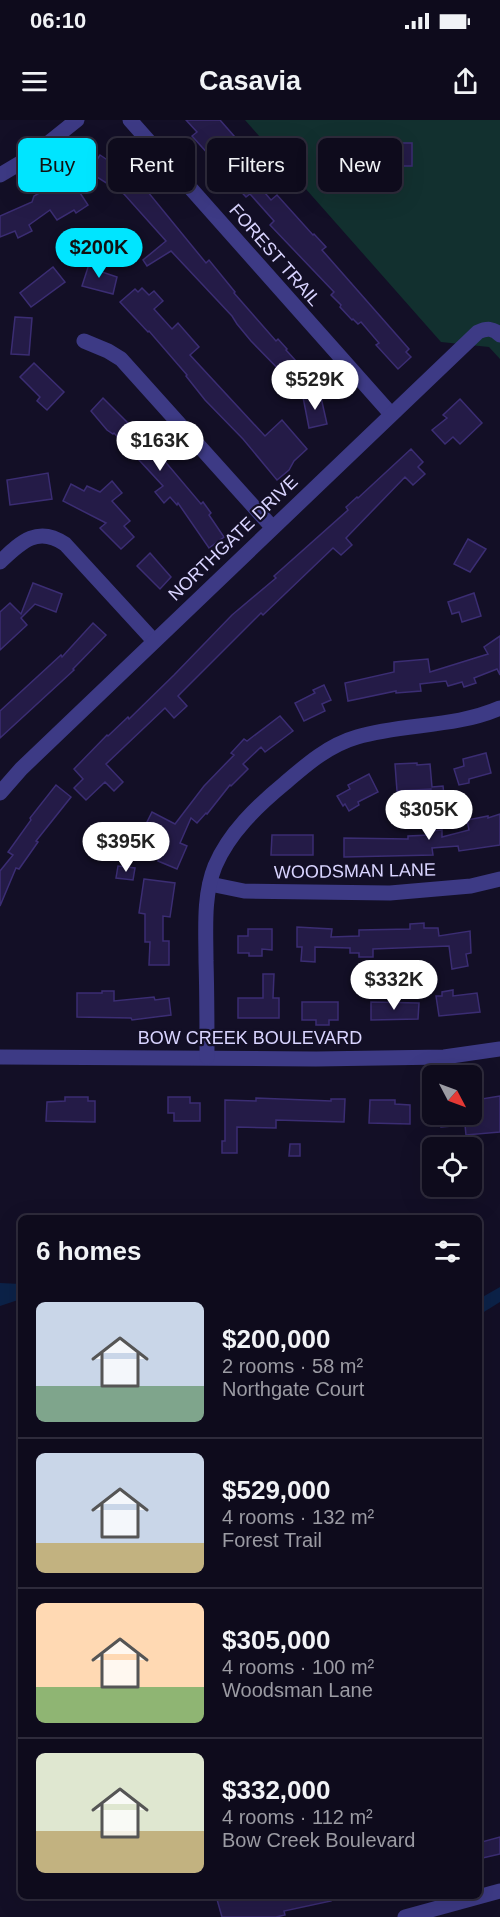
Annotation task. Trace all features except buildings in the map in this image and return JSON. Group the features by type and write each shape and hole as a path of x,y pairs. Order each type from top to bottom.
{"street":[{"path":"0,175 32,156 77,120"},
{"name":"FOREST TRAIL","path":"130,120 391,414"},
{"name":"NORTHGATE DRIVE","path":"0,793 21,769 153,641 478,332 485,329 495,330 500,335"},
{"path":"84,341 121,359 272,527"},
{"path":"0,562 26,540 36,536 58,539 153,641"},
{"path":"207,1057 206,906 210,884 224,849 236,831 276,790 316,757 355,738 378,731 458,722 500,708"},
{"name":"WOODSMAN LANE","path":"210,884 244,891 390,894 471,886 500,879"},
{"name":"BOW CREEK BOULEVARD","path":"0,1057 315,1059 444,1057 500,1049"},
{"path":"482,1896 500,1891"},
{"path":"405,1917 471,1899"}],"green space":[{"path":"245,120 500,120 500,359 489,347 441,342 306,189 306,138 261,138"}],"water":[{"path":"0,1283 18,1284 18,1300 0,1306"},
{"path":"500,1287 500,1302 482,1313 482,1297"}]}
